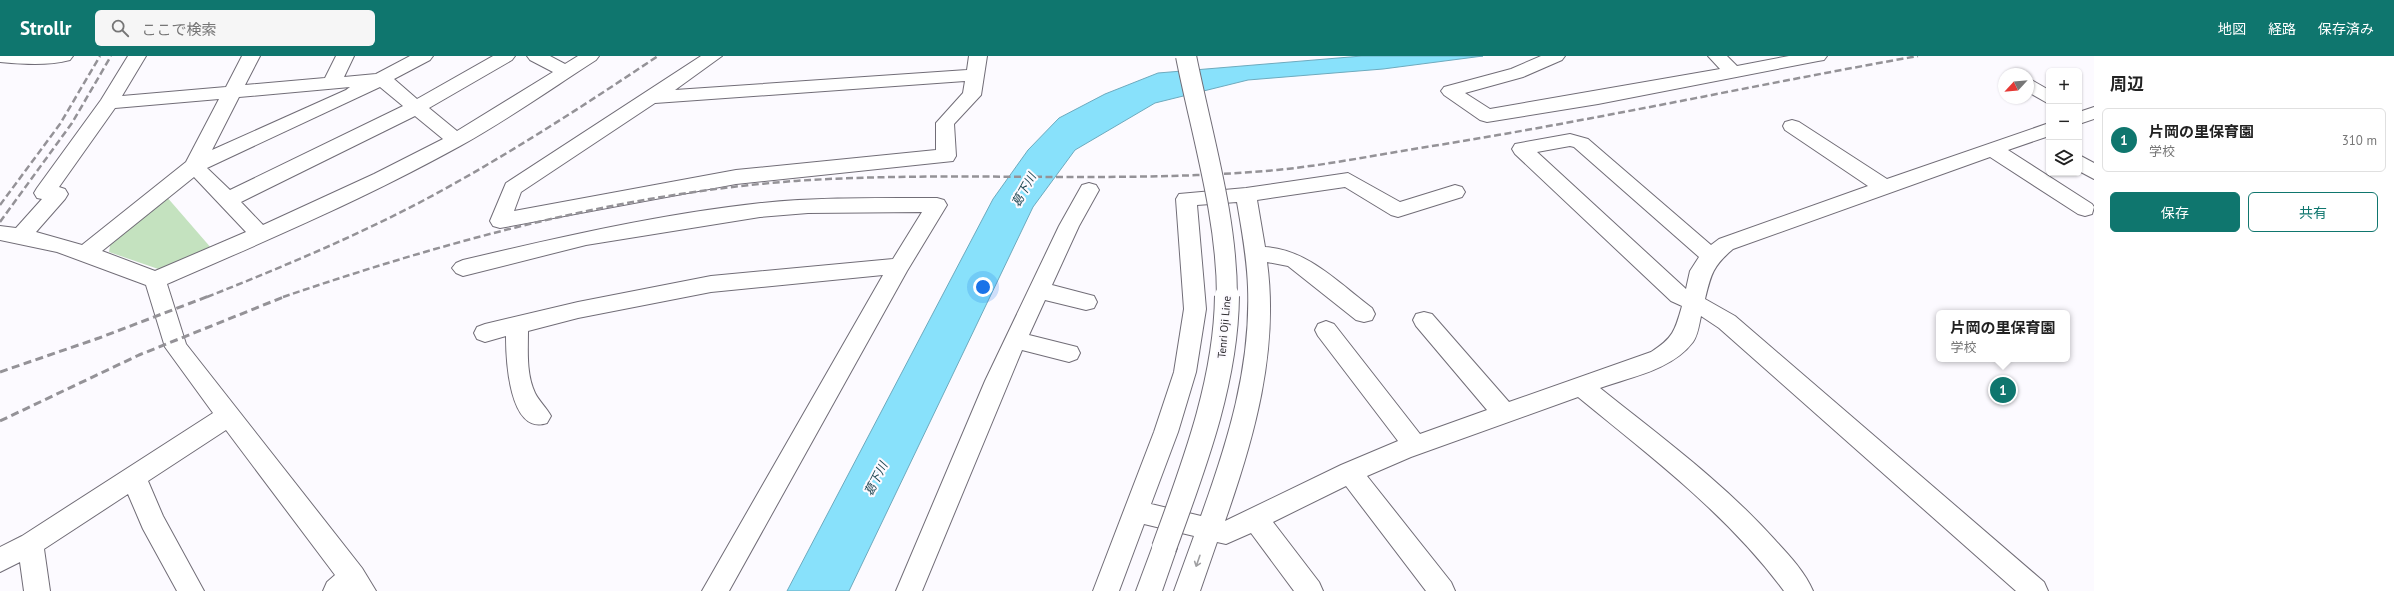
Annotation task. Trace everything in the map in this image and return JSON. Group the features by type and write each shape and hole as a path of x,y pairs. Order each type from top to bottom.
{"street":[{"path":"0,57 32,59 64,56"},
{"path":"22,235 58,194 44,193 109,103 137,56"},
{"path":"194,166 251,56"},
{"path":"332,83 345,56"},
{"path":"86,253 179,180 194,166 382,79 424,56"},
{"path":"227,200 415,108 506,56"},
{"path":"536,56 565,71"},
{"path":"0,233 22,235 86,253 155,280 320,208 456,140 590,56"},
{"path":"650,97 977,65 972,95 945,122 946,156 736,177 500,221 514,188 650,97 713,56"},
{"name":"Tenri Oji Line","path":"1149,591 1195,462 1220,373 1227,317 1226,263 1221,220 1186,56"},
{"path":"1556,56 1509,75 1450,91 1487,116 1812,57"},
{"path":"1717,56 1733,72"},
{"path":"109,103 382,79 415,108 456,140"},
{"path":"2034,88 2046,96"},
{"path":"1792,126 1884,187"},
{"path":"1137,511 1208,530 1226,533 1350,472 1415,445 1659,358 1673,349 1685,336 1695,303 1696,287 1701,271 1711,256 1726,244 1992,149 2044,136"},
{"path":"1711,256 1581,143 1570,140 1522,149 1679,295 1712,312 1727,322 2035,591"},
{"path":"1992,149 2085,209"},
{"path":"2082,164 2094,172"},
{"path":"194,166 261,235"},
{"path":"1106,591 1166,432 1185,372 1195,309 1186,198 1246,194 1348,180 1398,210 1455,192"},
{"path":"909,591 993,388 1070,226 1090,190"},
{"path":"1188,591 1240,436 1252,387 1259,318 1259,288 1246,194"},
{"path":"463,268 586,238 760,210 808,206 937,205 899,266 715,591"},
{"path":"1255,254 1278,255 1295,261 1364,314"},
{"path":"485,333 578,310 711,284 899,266"},
{"path":"155,280 176,347 229,415 351,586"},
{"path":"1040,290 1086,302"},
{"path":"1424,320 1504,412"},
{"path":"517,325 520,389 527,405 539,416"},
{"path":"1326,330 1415,445"},
{"path":"1016,340 1069,353"},
{"path":"1580,385 1750,528 1786,570 1800,591"},
{"path":"0,560 31,544 229,415"},
{"path":"1350,472 1442,591"},
{"path":"134,477 152,521 191,591"},
{"path":"1256,519 1310,591"},
{"path":"31,544 37,591"}],"green space":[{"path":"166,196 212,249 164,271 109,252 111,240"}],"water":[{"name":"葛下川","path":"1362,56 1483,56 1383,69 1248,80 1155,103 1075,150 1033,207 849,591 787,591 993,199 1028,150 1059,118 1105,94 1158,73"}],"railway":[{"path":"0,205 60,124 100,56"},
{"path":"0,222 72,123 111,56"},
{"path":"207,297 374,225 458,182 573,112 658,56"},
{"path":"286,296 477,237 609,207 676,195 743,186 810,180 927,177 1161,176 1219,174 1296,168 1488,137 1918,56"},
{"path":"0,372 99,338 209,296"},
{"path":"0,421 139,355 286,296"}],"place":[{"name":"片岡の里保育園","path":"2003,390"}]}
